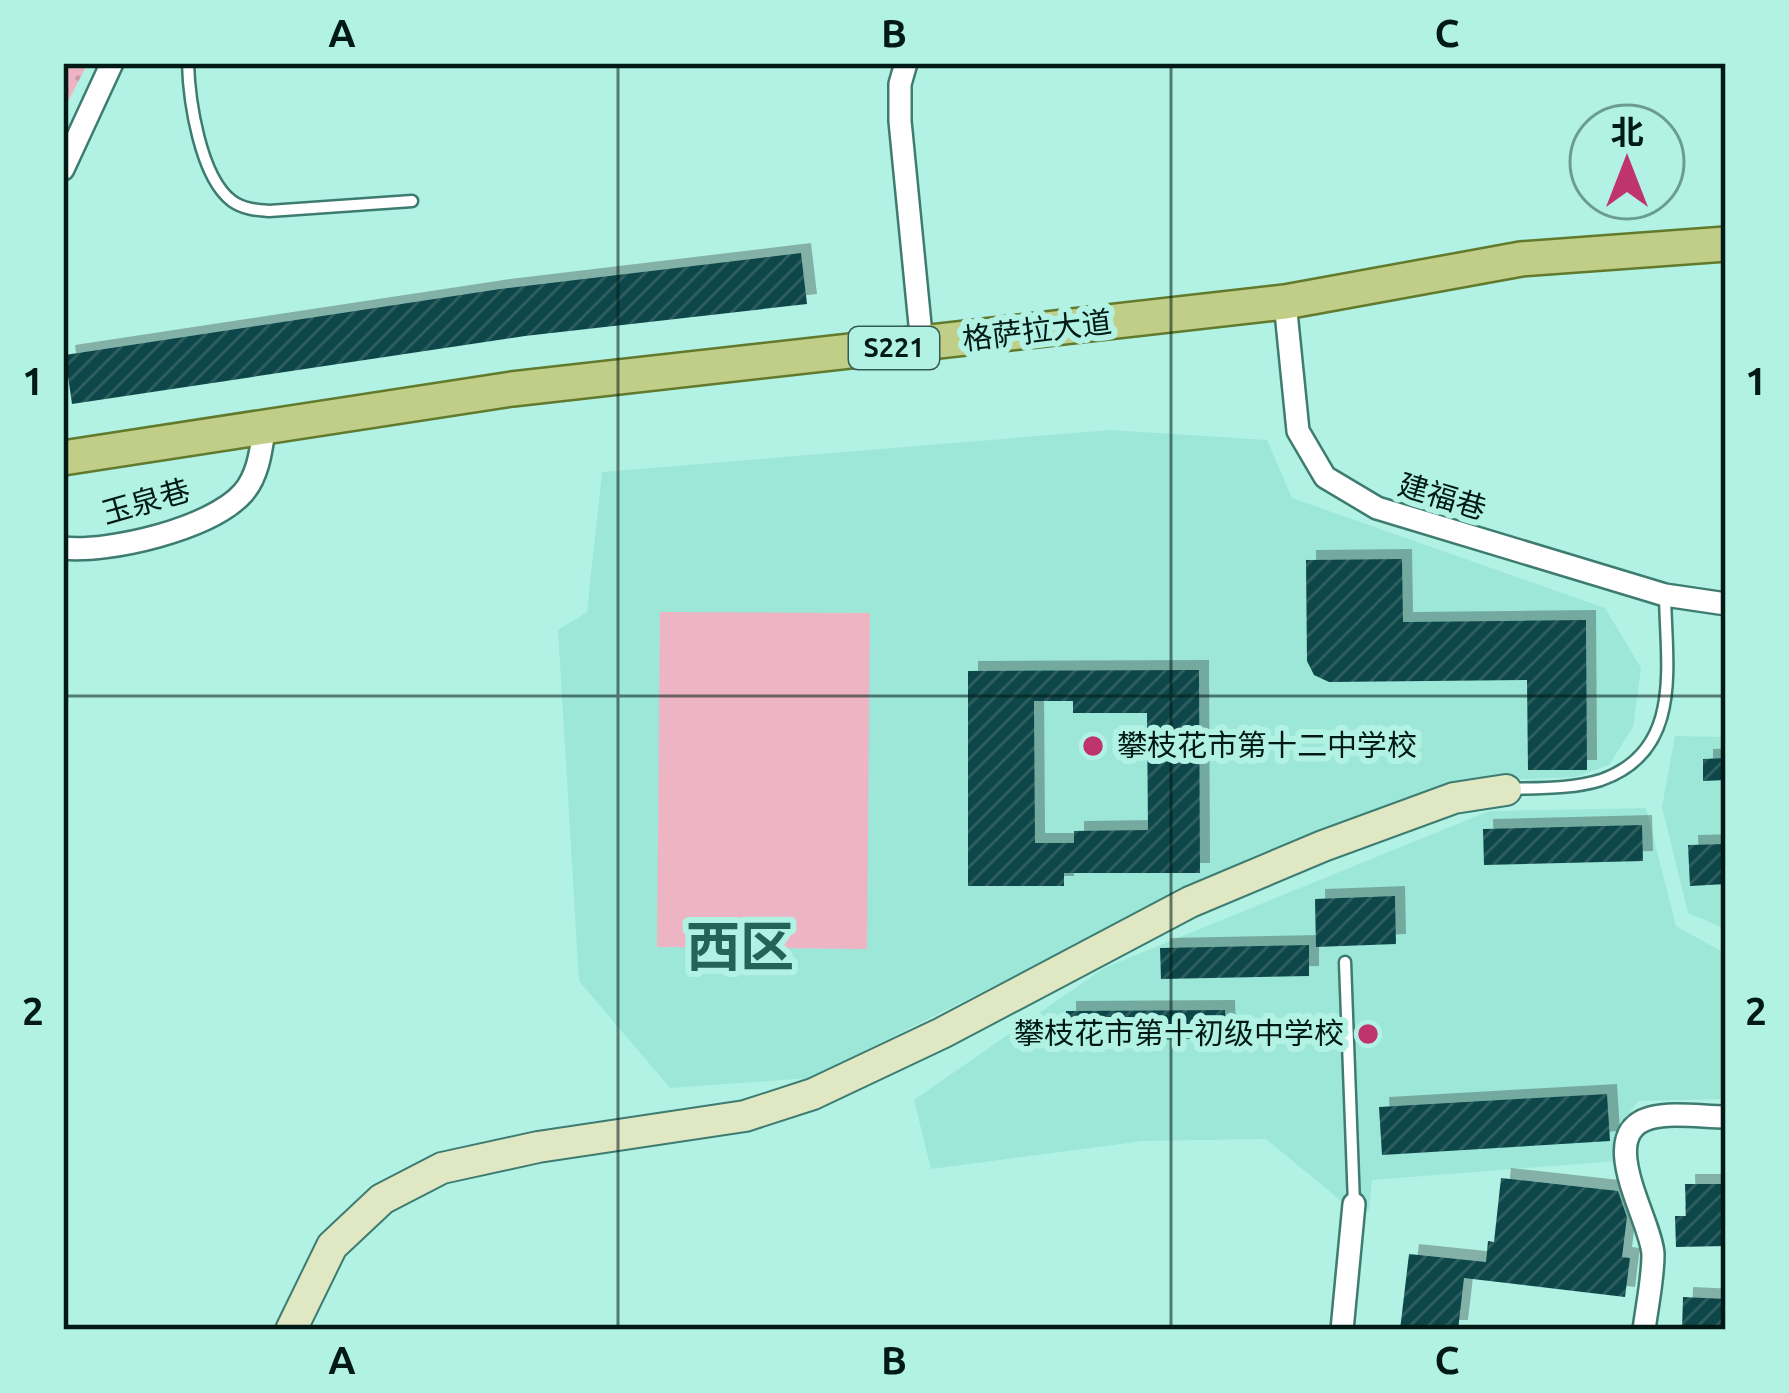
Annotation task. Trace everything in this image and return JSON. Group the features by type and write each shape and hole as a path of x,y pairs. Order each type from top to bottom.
{"main road":[{"name":"格萨拉大道","path":"63,458 512,389 1285,302 1521,259 1726,244"}],"street":[{"path":"63,169 112,63"},
{"path":"906,63 900,84 900,121 922,345"},
{"name":"建福巷","path":"1285,302 1298,431 1324,477 1377,508 1665,595 1726,604"},
{"name":"玉泉巷","path":"63,548 80,550 141,540 220,512 245,491 259,461 264,430"},
{"path":"292,1330 332,1246 382,1198 442,1168 538,1147 746,1116 813,1094 942,1033 1190,902 1454,798 1506,790"},
{"path":"1644,1330 1653,1252 1625,1162 1625,1141 1634,1126 1652,1117 1726,1117"},
{"path":"1342,1330 1354,1204"}],"lane":[{"path":"188,63 195,119 208,165 231,200 269,212 412,201"},
{"path":"1506,790 1599,781 1634,764 1656,738 1666,702 1665,595"},
{"path":"1345,962 1354,1204"}],"shaded area":[{"path":"63,63 88,63 63,111"},
{"name":"攀枝花市第十二中学校","path":"1111,430 1267,440 1292,498 1605,608 1641,668 1633,727 1609,765 1575,777 1480,781 1256,855 810,1078 670,1088 579,981 558,630 587,612 602,472"},
{"path":"660,612 870,613 867,949 657,947"},
{"path":"1675,736 1726,737 1726,929 1688,913 1662,807"},
{"name":"攀枝花市第十初级中学校","path":"1646,808 1676,926 1726,954 1726,1099 1638,1101 1622,1124 1616,1161 1372,1180 1369,1210 1345,1204 1266,1139 1143,1141 931,1169 914,1100 1104,968 1489,811"}],"building":[{"path":"801,253 807,304 525,336 72,404 65,355 500,289"},
{"path":"1402,559 1403,622 1586,620 1587,770 1528,770 1527,680 1329,682 1314,675 1307,661 1306,560"},
{"path":"1199,670 1200,873 1064,873 1064,886 968,886 968,671","holes":["1034,701 1073,701 1073,713 1147,713 1148,830 1074,831 1074,843 1035,843"]},
{"path":"1726,758 1726,780 1703,781 1703,759"},
{"path":"1642,825 1643,861 1484,865 1483,829"},
{"path":"1726,844 1726,884 1690,886 1688,845"},
{"path":"1395,896 1396,944 1316,947 1315,899"},
{"path":"1309,945 1309,976 1161,979 1160,948"},
{"path":"1225,1010 1226,1038 1066,1042 1066,1011"},
{"path":"1607,1094 1610,1141 1382,1155 1379,1107"},
{"path":"1501,1178 1618,1191 1627,1217 1622,1257 1630,1258 1625,1297 1464,1278 1458,1330 1400,1330 1409,1254 1486,1262 1488,1241 1494,1242"},
{"path":"1685,1184 1724,1184 1726,1246 1676,1247 1675,1216 1686,1216"},
{"path":"1683,1297 1726,1299 1726,1330 1682,1330"}],"place":[{"name":"攀枝花市第十二中学校","path":"1093,746"},
{"name":"攀枝花市第十初级中学校","path":"1368,1034"}],"district":[{"name":"西区","path":"740,947"}]}
